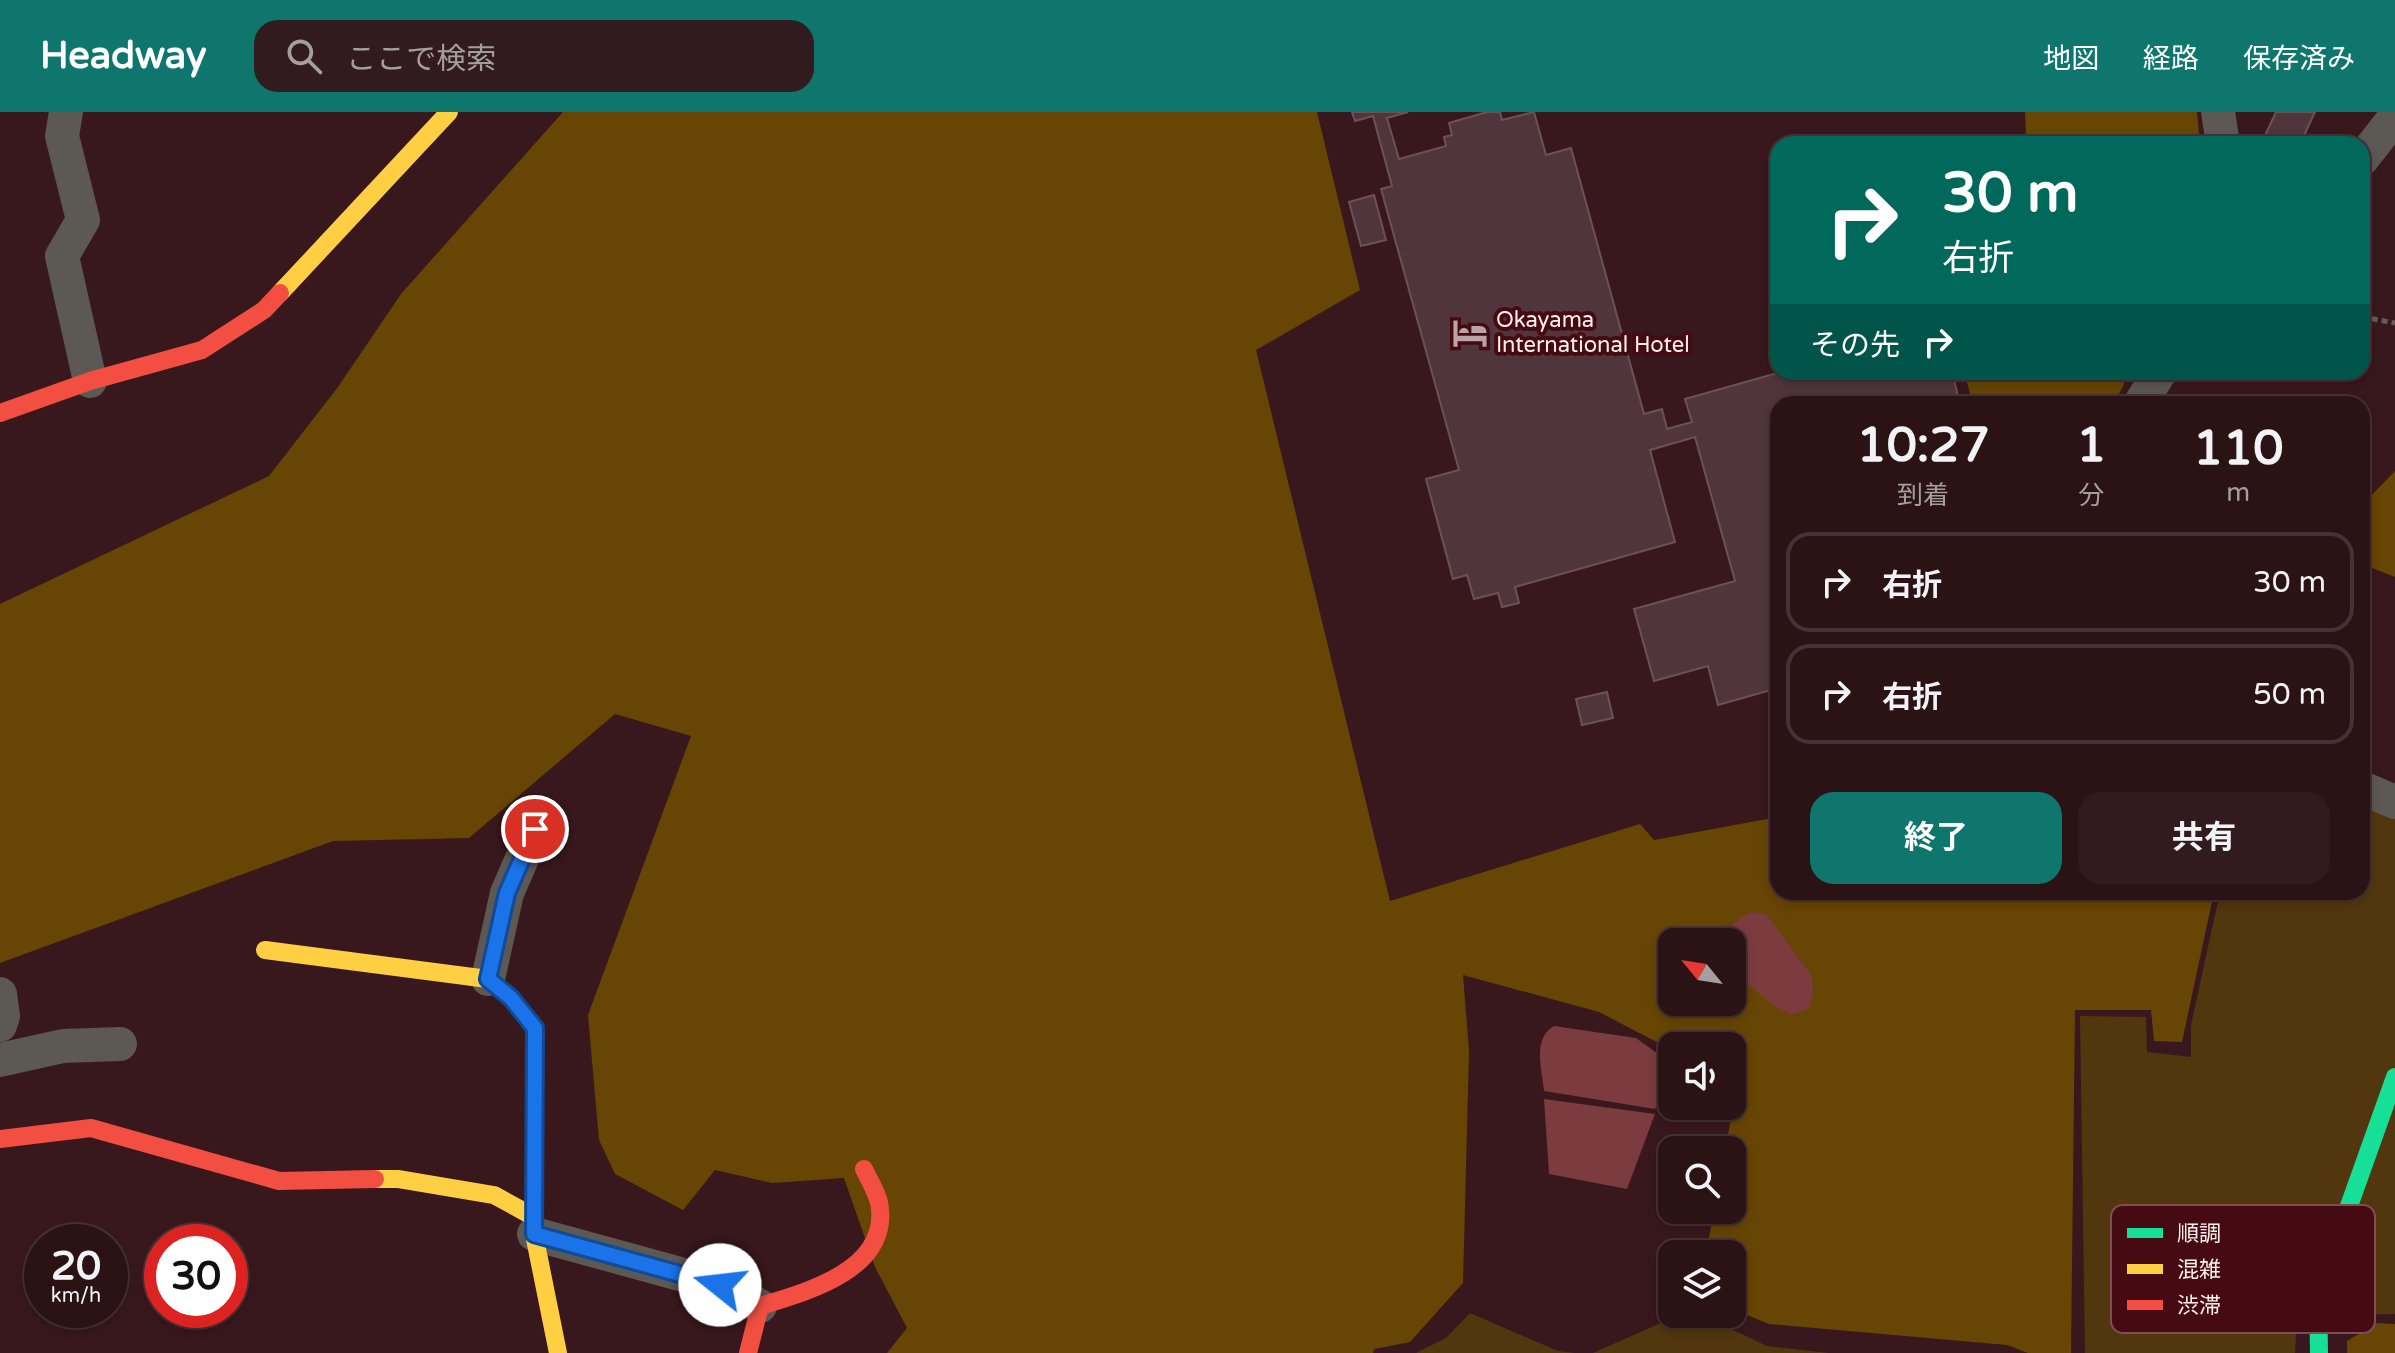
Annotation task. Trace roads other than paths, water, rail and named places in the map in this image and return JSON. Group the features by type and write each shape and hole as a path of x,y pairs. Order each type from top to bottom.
{"street":[{"path":"66,112 62,136 83,220 62,256 90,381"},
{"path":"0,413 90,381 202,350 264,310 449,112"},
{"path":"2218,112 2222,136"},
{"path":"2370,149 2395,117"},
{"path":"2370,791 2395,802"},
{"path":"488,979 507,893 535,829"},
{"path":"265,950 488,979 511,998 535,1028 534,1225 558,1353"},
{"path":"0,994 3,1016 0,1025"},
{"path":"0,1060 63,1046 120,1044"},
{"path":"2349,1205 2395,1077"},
{"path":"0,1139 91,1128 279,1181 399,1179 494,1195 534,1225 720,1285 760,1306 814,1289 858,1264 878,1238 881,1210 864,1169"},
{"path":"748,1353 760,1306"},
{"path":"2319,1333 2319,1353"}],"place":[{"name":"Okayama International Hotel","path":"1470,333"}]}
